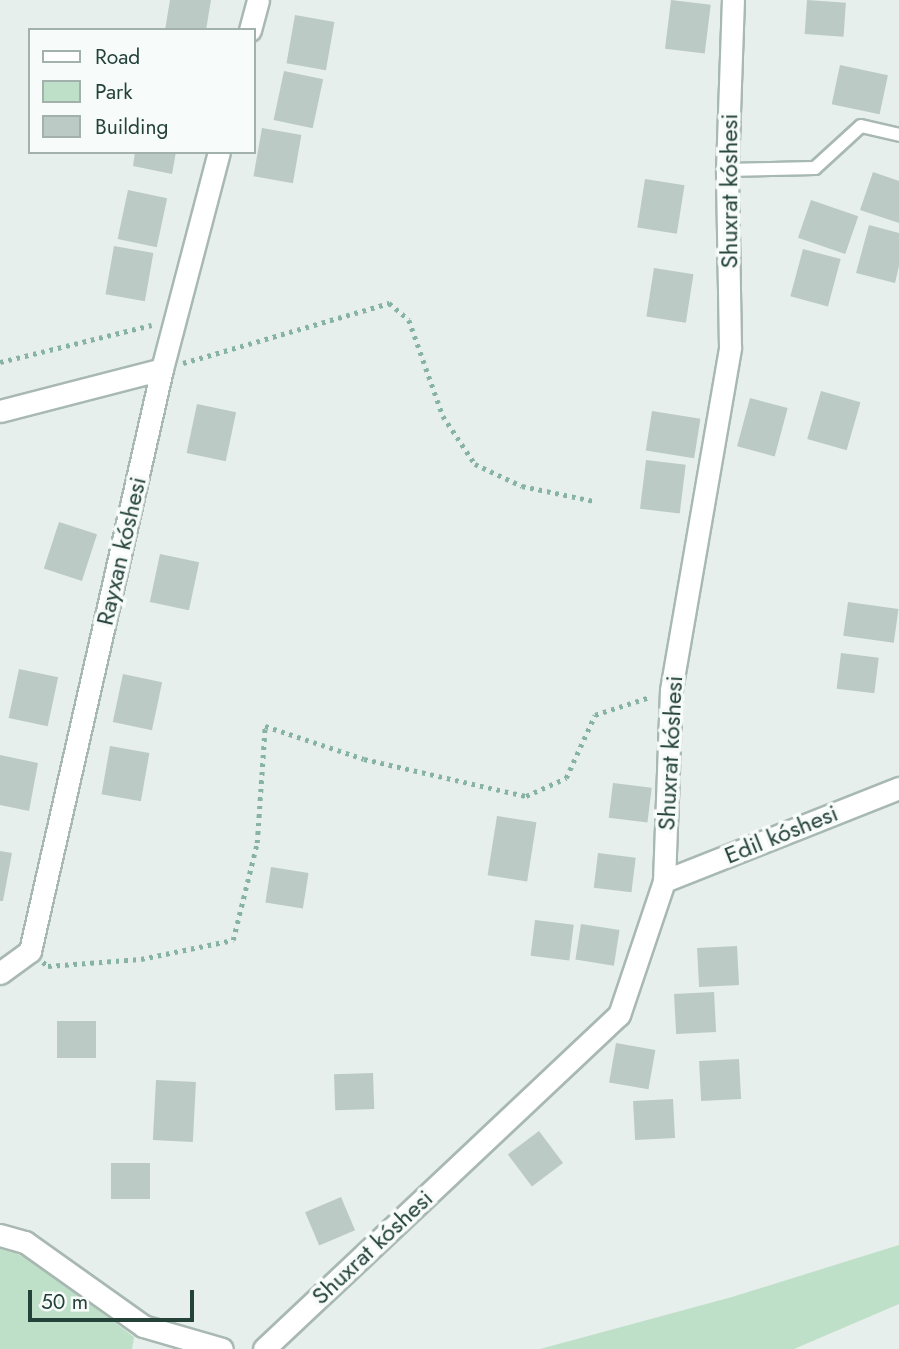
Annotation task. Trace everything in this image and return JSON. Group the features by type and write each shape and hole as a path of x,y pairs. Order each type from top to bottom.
{"street":[{"path":"251,28 258,0"},
{"name":"Shuxrat kóshesi","path":"264,1349 619,1015 664,881 671,690 730,347 727,170 733,0"},
{"name":"Rayxan kóshesi","path":"30,951 162,369 218,154"},
{"path":"0,411 162,369"},
{"name":"Edil kóshesi","path":"664,881 899,788"},
{"path":"0,973 30,951"},
{"path":"0,1235 26,1242 143,1326 222,1349"}],"lane":[{"path":"727,170 815,167 861,126 899,135"}],"path":[{"path":"162,369 389,303 409,320 443,416 475,464 522,486 594,502"},
{"path":"0,362 175,320"},
{"path":"30,951 48,966 141,959 233,940 257,843 265,726 363,759 526,796 566,778 595,715 671,690"}],"green space":[{"path":"0,1245 35,1263 134,1337 132,1349 0,1349"},
{"path":"899,1245 899,1304 794,1349 540,1349 732,1297"}],"building":[{"path":"170,0 211,0 206,28 165,28"},
{"path":"671,0 711,5 705,54 665,49"},
{"path":"807,0 846,3 844,37 805,34"},
{"path":"295,15 334,22 326,70 286,63"},
{"path":"840,65 888,75 880,114 832,104"},
{"path":"284,71 323,79 313,128 274,120"},
{"path":"262,128 301,135 293,183 253,176"},
{"path":"135,154 176,154 172,174 133,166"},
{"path":"873,172 899,181 899,223 860,210"},
{"path":"645,179 685,185 677,234 637,227"},
{"path":"128,190 167,198 157,247 118,239"},
{"path":"811,200 858,216 845,254 798,238"},
{"path":"869,225 899,233 899,266 895,283 856,273"},
{"path":"114,246 153,253 145,301 105,294"},
{"path":"803,249 841,259 828,306 790,296"},
{"path":"654,268 694,274 686,323 646,316"},
{"path":"821,391 860,402 847,450 807,439"},
{"path":"750,398 788,408 775,456 737,446"},
{"path":"197,404 236,412 226,461 187,453"},
{"path":"652,411 700,419 694,458 646,451"},
{"path":"646,460 686,465 680,514 640,509"},
{"path":"59,522 97,534 82,581 44,569"},
{"path":"160,554 199,562 189,610 150,602"},
{"path":"848,602 899,609 894,643 843,636"},
{"path":"841,653 879,658 874,693 837,689"},
{"path":"19,669 58,677 48,726 9,718"},
{"path":"123,674 162,682 152,730 113,722"},
{"path":"110,746 149,753 141,801 101,794"},
{"path":"0,755 38,763 29,811 0,805"},
{"path":"613,783 652,788 647,822 609,818"},
{"path":"497,816 537,822 527,882 488,875"},
{"path":"0,851 12,853 3,901 0,901"},
{"path":"598,853 636,858 631,892 594,888"},
{"path":"271,867 309,873 303,909 265,903"},
{"path":"535,920 574,925 569,960 531,956"},
{"path":"581,924 620,930 614,966 575,960"},
{"path":"737,946 739,985 699,987 697,948"},
{"path":"714,992 716,1032 676,1034 674,994"},
{"path":"57,1021 96,1021 96,1058 57,1058"},
{"path":"616,1043 655,1050 648,1089 609,1082"},
{"path":"739,1059 741,1099 701,1101 699,1061"},
{"path":"373,1073 374,1109 335,1110 334,1074"},
{"path":"156,1080 196,1082 193,1142 153,1140"},
{"path":"673,1099 675,1138 635,1140 633,1101"},
{"path":"539,1131 563,1163 532,1186 508,1154"},
{"path":"111,1163 150,1163 150,1199 111,1199"},
{"path":"341,1197 355,1230 319,1245 305,1212"}]}
